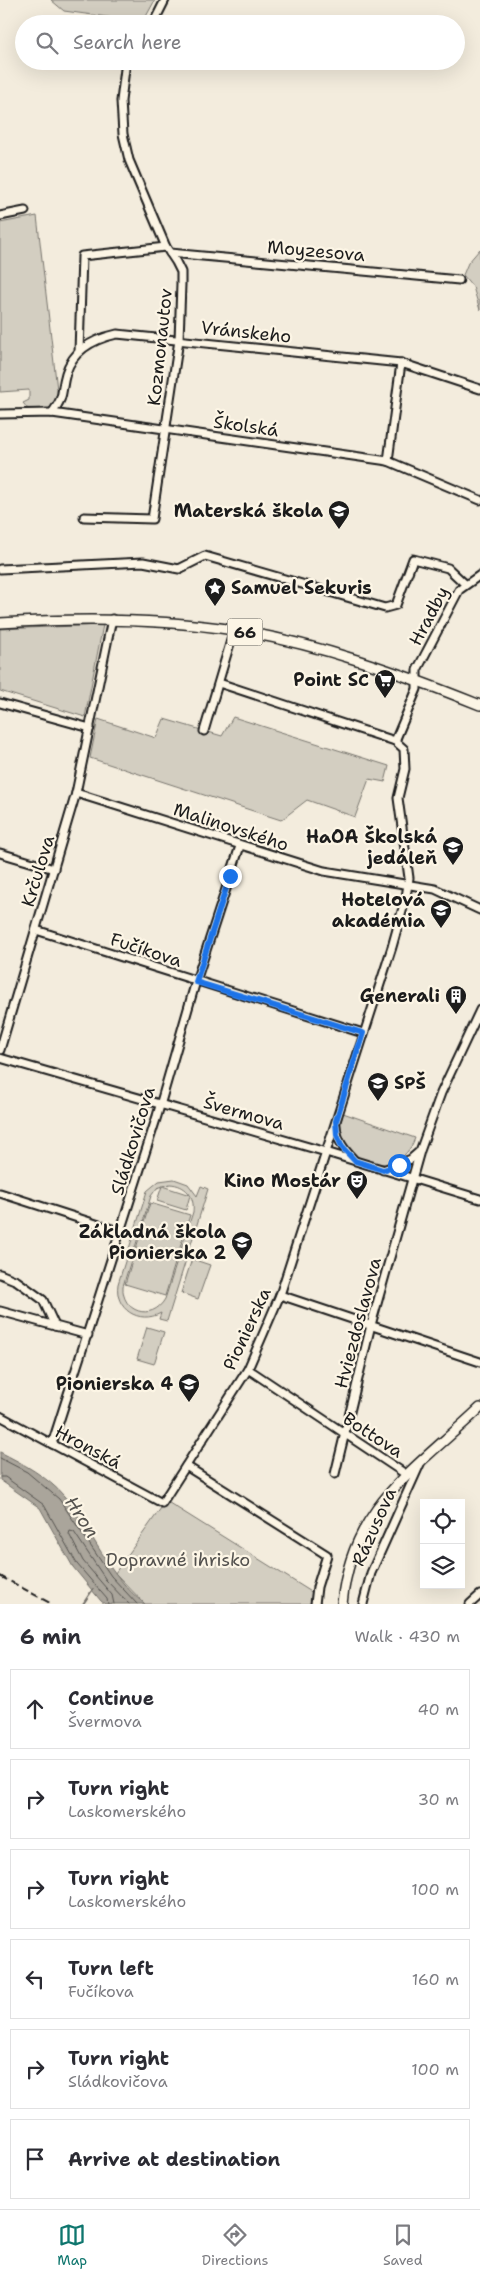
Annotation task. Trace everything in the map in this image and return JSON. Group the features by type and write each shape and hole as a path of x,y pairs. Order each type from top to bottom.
{"main road":[{"name":"66","path":"0,622 112,619 234,630 330,651 417,680 480,705"},
{"name":"Rázusova","path":"342,1604 348,1568 366,1524 382,1501 407,1475 480,1408"}],"street":[{"path":"158,15 165,0"},
{"name":"Kozmonautov","path":"84,516 152,519 179,340 181,272 168,250 130,160 124,134 121,101 125,70"},
{"path":"0,216 25,211"},
{"name":"Moyzesova","path":"79,352 82,256 168,250 459,280"},
{"name":"Vránskeho","path":"52,413 63,399 66,375 71,361 79,352 103,337 117,334 401,363 480,389"},
{"path":"388,461 401,363"},
{"name":"Školská","path":"0,414 52,413 166,431 388,461 480,500"},
{"path":"0,568 144,562 179,569 205,556 386,608 396,605 413,559 448,568 465,584"},
{"name":"Hradby","path":"395,741 417,688 417,670 459,590 480,575"},
{"name":"Krčulova","path":"0,1050 76,793 112,619"},
{"path":"204,731 234,630"},
{"path":"219,682 395,741 402,746 405,754 405,769 398,798 408,871 408,885"},
{"path":"0,703 90,728"},
{"name":"Malinovského","path":"76,793 324,872 444,892 480,910"},
{"name":"Sládkovičova","path":"52,1444 121,1232 196,982 240,846"},
{"path":"0,853 54,869"},
{"name":"Pionierska","path":"162,1503 248,1369 280,1296 392,947 408,885"},
{"name":"Fučíkova","path":"36,930 196,982 363,1033"},
{"name":"Hviezdoslavova","path":"335,1474 371,1325 420,1151 444,1086 480,1010"},
{"name":"Švermova","path":"0,1058 326,1152 480,1199"},
{"path":"337,1118 337,1135 342,1147 355,1161"},
{"path":"383,1170 411,1159 420,1151"},
{"path":"0,1193 121,1232"},
{"path":"0,1274 17,1280 43,1300 55,1326"},
{"path":"280,1296 480,1362"},
{"path":"0,1311 88,1335"},
{"name":"Bottova","path":"248,1369 407,1475"},
{"name":"Hronská","path":"0,1416 162,1503"},
{"name":"Rázusova","path":"363,1604 371,1573 420,1464"},
{"path":"186,1466 327,1555 314,1604"},
{"path":"470,1604 480,1595"}],"green space":[{"path":"51,0 155,0 147,15 93,15 64,11"},
{"path":"37,216 58,398 49,409 28,409 23,403 29,400 29,390 0,392 0,223"},
{"path":"480,249 480,310 473,287 463,275 468,263"},
{"path":"103,625 85,717 0,691 0,629"},
{"path":"233,717 389,766 385,782 369,779 355,817 307,800 281,820 90,758 98,719 156,738 164,719 222,736"},
{"path":"343,1113 415,1138 406,1153 395,1161 381,1164 367,1161 355,1155 346,1144 341,1130"},
{"path":"174,1179 188,1184 197,1196 201,1186 208,1189 167,1321 159,1319 161,1313 144,1317 130,1312 120,1301 118,1293 118,1284 147,1191 159,1181","holes":["170,1184 185,1189 191,1196 193,1212 165,1299 153,1310 138,1311 127,1302 123,1286 151,1196 157,1188"]},
{"path":"162,1186 190,1195 186,1210 157,1201"},
{"path":"150,1203 190,1215 165,1296 125,1284"},
{"path":"192,1259 210,1265 198,1299 181,1293"},
{"path":"147,1327 164,1332 154,1364 137,1359"},
{"name":"Dopravné ihrisko","path":"166,1501 313,1593 313,1604 145,1604 115,1573"}],"water":[{"path":"0,1452 34,1471 58,1489 111,1567 132,1593 145,1604 105,1604 101,1601 73,1567 40,1508 0,1480"}],"waterway":[{"path":"83,1604 93,1589"}],"railway":[{"path":"0,1576 52,1604"}],"place":[{"name":"Materská škola","path":"339,530"},
{"name":"Samuel Sekuris","path":"215,607"},
{"name":"Point SC","path":"385,699"},
{"name":"HaOA Školská jedáleň","path":"453,866"},
{"name":"Hotelová akadémia","path":"441,929"},
{"name":"Generali","path":"456,1015"},
{"name":"SPŠ","path":"378,1102"},
{"name":"Kino Mostár","path":"357,1200"},
{"name":"Základná škola Pionierska 2","path":"242,1261"},
{"name":"Pionierska 4","path":"189,1403"}],"route":[{"path":"230,876 196,982 363,1033 336,1121 337,1135 342,1147 355,1161 383,1170 399,1165"}],"water label":[{"name":"Hron","path":"82,1517"}]}
